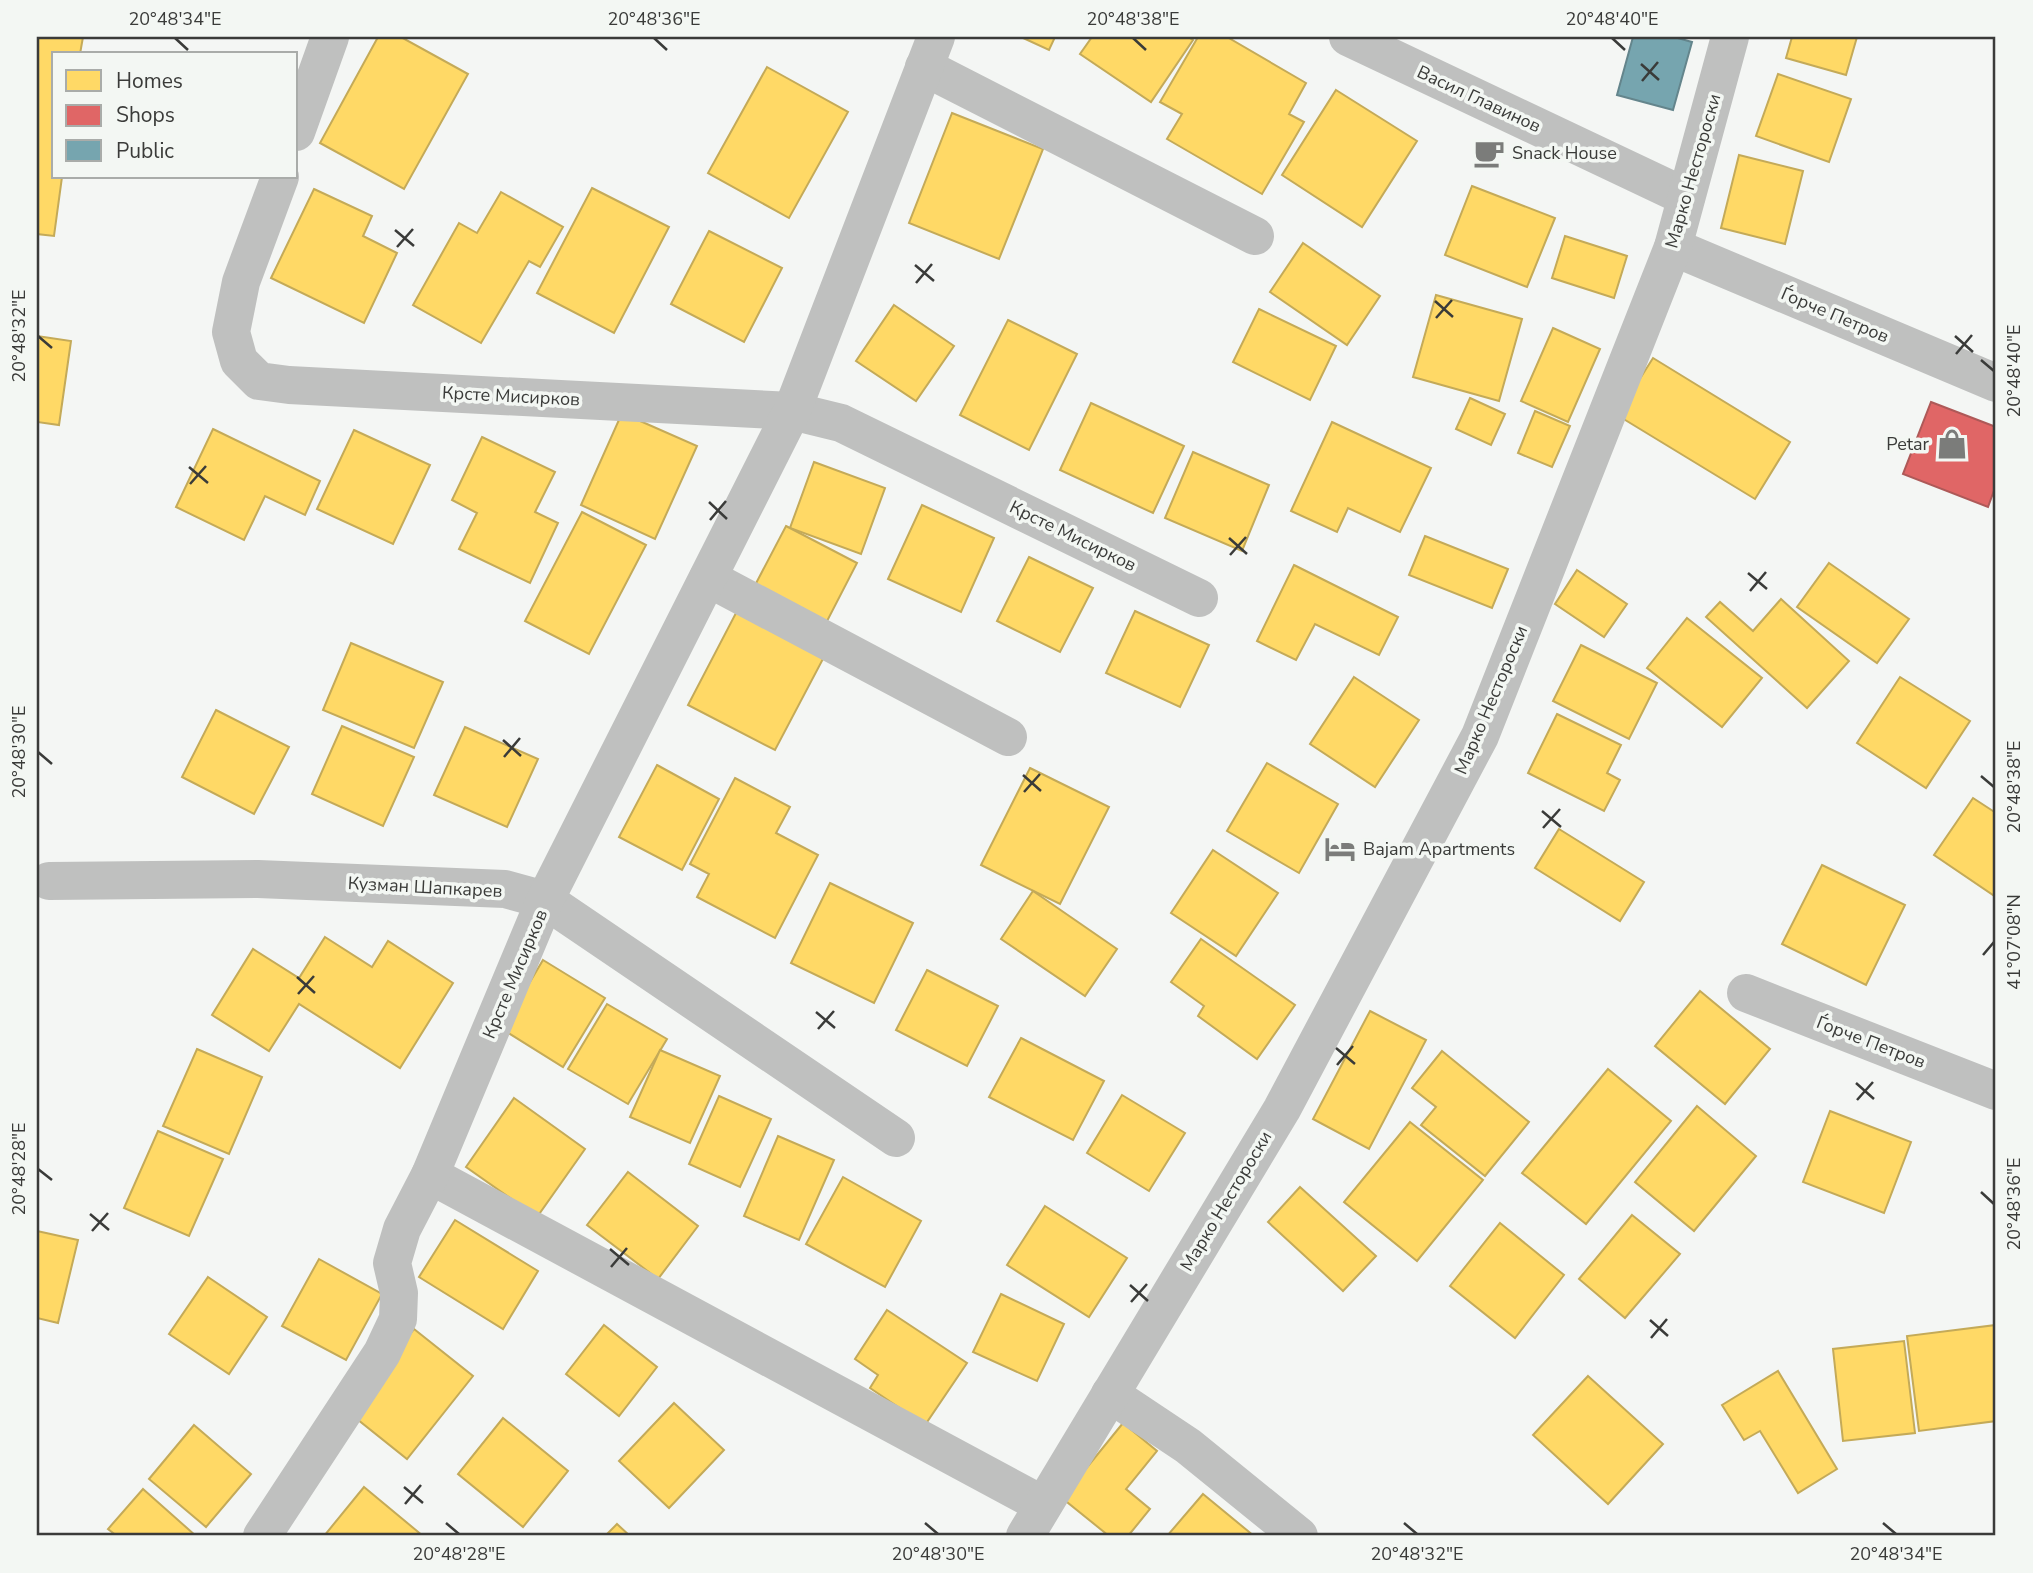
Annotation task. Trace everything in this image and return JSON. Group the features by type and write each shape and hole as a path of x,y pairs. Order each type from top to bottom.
{"street":[{"path":"298,126 330,37"},
{"name":"Васил Главинов","path":"1348,37 1686,197"},
{"name":"Марко Нестороски","path":"1034,1521 1282,1109 1480,736 1673,247 1730,37"},
{"path":"930,52 1255,236"},
{"name":"Крсте Мисирков","path":"262,1536 387,1342 398,1319 399,1293 392,1263 402,1229 430,1175 545,900 792,411 930,52"},
{"name":"Крсте Мисирков","path":"279,178 241,282 231,332 239,361 259,381 289,385 792,411 841,424 1199,598"},
{"name":"Ѓорче Петров","path":"1673,247 1996,383"},
{"path":"708,578 1007,737"},
{"name":"Кузман Шапкарев","path":"49,881 258,879 505,889 545,900 896,1138"},
{"name":"Ѓорче Петров","path":"1746,993 1996,1091"},
{"path":"430,1175 1034,1521"},
{"path":"1110,1394 1188,1446 1299,1536"}],"building: Homes":[{"path":"37,37 83,37 80,52 52,52 52,178 62,178 54,236 37,234"},
{"path":"378,37 401,37 468,74 404,189 320,143"},
{"path":"1021,37 1055,37 1049,50"},
{"path":"1092,37 1188,37 1193,40 1151,102 1080,54"},
{"path":"1198,37 1227,37 1306,83 1289,114 1304,122 1262,194 1167,139 1182,114 1160,102"},
{"path":"1792,37 1857,37 1846,75 1786,58"},
{"path":"767,67 848,112 789,218 708,173"},
{"path":"1778,74 1851,99 1829,162 1756,136"},
{"path":"1336,90 1417,141 1362,227 1282,175"},
{"path":"952,113 1043,149 999,259 909,223"},
{"path":"1739,155 1803,171 1785,244 1721,228"},
{"path":"1472,186 1555,218 1527,287 1445,255"},
{"path":"592,188 669,227 614,333 537,293"},
{"path":"314,189 372,216 363,236 397,253 364,323 271,278"},
{"path":"501,192 563,227 540,267 529,261 481,343 413,305 459,223 477,233"},
{"path":"709,231 782,268 744,342 671,304"},
{"path":"1565,236 1627,256 1614,298 1552,278"},
{"path":"1303,243 1380,296 1347,345 1270,292"},
{"path":"1436,295 1522,319 1499,401 1413,377"},
{"path":"894,305 954,346 916,401 856,361"},
{"path":"1259,309 1336,346 1310,400 1233,362"},
{"path":"1008,320 1077,354 1029,450 960,415"},
{"path":"1553,328 1600,349 1568,422 1521,401"},
{"path":"37,336 71,341 59,425 37,422"},
{"path":"1653,358 1790,442 1755,499 1617,415"},
{"path":"1470,398 1505,414 1491,445 1456,429"},
{"path":"1091,403 1184,446 1153,513 1060,470"},
{"path":"1535,411 1570,426 1552,467 1518,453"},
{"path":"622,413 697,446 655,539 581,505"},
{"path":"1332,422 1431,468 1400,532 1348,508 1337,532 1291,511"},
{"path":"213,429 320,481 305,515 265,496 244,540 176,507"},
{"path":"354,430 430,465 393,544 317,509"},
{"path":"482,437 555,472 535,512 558,523 530,583 459,549 477,513 452,500"},
{"path":"1193,452 1269,485 1242,551 1165,518"},
{"path":"814,462 885,488 861,554 790,528"},
{"path":"922,505 994,538 961,612 888,579"},
{"path":"582,512 646,545 589,654 525,621"},
{"path":"786,526 857,563 824,627 753,589"},
{"path":"1425,536 1508,569 1492,608 1409,575"},
{"path":"1029,557 1093,588 1060,652 997,621"},
{"path":"1829,563 1909,619 1877,663 1797,607"},
{"path":"1294,565 1398,617 1379,655 1315,624 1296,660 1257,641"},
{"path":"1577,570 1627,604 1604,637 1555,604"},
{"path":"1781,599 1849,661 1807,708 1706,617 1720,602 1753,631"},
{"path":"737,611 824,657 775,750 688,705"},
{"path":"1135,611 1209,645 1180,707 1106,673"},
{"path":"1687,618 1762,678 1722,727 1647,668"},
{"path":"351,643 443,682 414,748 323,710"},
{"path":"1581,645 1657,683 1629,739 1553,701"},
{"path":"1354,677 1419,720 1375,787 1310,744"},
{"path":"1900,677 1970,721 1926,788 1857,743"},
{"path":"216,710 289,747 254,814 182,777"},
{"path":"1557,714 1621,745 1607,773 1620,780 1604,811 1528,773"},
{"path":"342,726 414,757 383,826 312,794"},
{"path":"465,727 538,759 507,827 434,795"},
{"path":"1267,763 1338,804 1299,873 1227,831"},
{"path":"657,765 719,799 682,870 619,837"},
{"path":"1030,768 1109,807 1060,904 981,865"},
{"path":"735,778 790,807 776,833 818,855 775,938 697,897 709,874 690,864"},
{"path":"1973,798 1996,813 1996,897 1934,855"},
{"path":"1559,829 1644,882 1620,921 1535,868"},
{"path":"1213,850 1278,893 1236,956 1171,913"},
{"path":"1822,865 1905,905 1866,985 1782,944"},
{"path":"830,883 913,923 874,1003 791,963"},
{"path":"1033,891 1117,949 1085,996 1001,939"},
{"path":"325,937 372,967 388,941 453,983 400,1068 299,1004 269,1051 212,1015 253,949 299,978"},
{"path":"1201,939 1295,1005 1257,1059 1198,1016 1204,1006 1171,982"},
{"path":"543,960 605,998 563,1067 502,1029"},
{"path":"927,970 998,1006 967,1066 896,1030"},
{"path":"1700,991 1770,1049 1725,1104 1655,1046"},
{"path":"607,1004 667,1039 628,1104 568,1069"},
{"path":"1370,1011 1426,1040 1369,1149 1313,1119"},
{"path":"1021,1038 1104,1081 1073,1140 989,1097"},
{"path":"197,1049 262,1077 229,1154 163,1126"},
{"path":"660,1050 720,1076 690,1143 630,1117"},
{"path":"1442,1051 1529,1122 1485,1176 1421,1125 1436,1107 1412,1088"},
{"path":"1608,1069 1671,1121 1586,1224 1522,1173"},
{"path":"1122,1095 1185,1133 1149,1191 1087,1153"},
{"path":"719,1096 771,1119 740,1187 689,1164"},
{"path":"514,1098 585,1149 537,1217 466,1167"},
{"path":"1697,1106 1756,1156 1694,1231 1635,1182"},
{"path":"1830,1111 1911,1142 1884,1213 1803,1182"},
{"path":"1410,1122 1483,1180 1417,1261 1344,1202"},
{"path":"158,1131 223,1159 189,1236 124,1208"},
{"path":"778,1136 834,1160 799,1240 744,1216"},
{"path":"628,1172 698,1226 658,1279 587,1225"},
{"path":"843,1177 921,1221 885,1287 806,1244"},
{"path":"1300,1187 1376,1256 1343,1291 1268,1222"},
{"path":"1045,1206 1127,1258 1089,1317 1007,1265"},
{"path":"1632,1215 1680,1254 1625,1318 1579,1279"},
{"path":"455,1220 538,1271 503,1329 419,1277"},
{"path":"1500,1223 1564,1275 1515,1338 1450,1286"},
{"path":"37,1231 78,1240 58,1323 37,1318"},
{"path":"319,1259 382,1294 346,1360 282,1326"},
{"path":"208,1277 267,1317 229,1374 169,1334"},
{"path":"1001,1294 1064,1324 1037,1381 973,1352"},
{"path":"887,1310 967,1363 925,1425 870,1388 878,1375 855,1359"},
{"path":"604,1325 657,1367 619,1416 566,1374"},
{"path":"1996,1325 1996,1421 1919,1431 1907,1336"},
{"path":"414,1329 473,1376 407,1459 347,1411"},
{"path":"1904,1341 1915,1433 1843,1441 1833,1349"},
{"path":"1778,1371 1837,1469 1798,1493 1760,1431 1744,1440 1722,1405"},
{"path":"1588,1376 1663,1444 1608,1504 1533,1435"},
{"path":"674,1403 724,1450 669,1508 619,1461"},
{"path":"503,1418 568,1471 523,1527 458,1474"},
{"path":"1123,1423 1157,1451 1126,1489 1150,1509 1128,1536 1109,1536 1062,1498"},
{"path":"194,1425 251,1474 206,1527 149,1479"},
{"path":"364,1487 423,1536 324,1536"},
{"path":"143,1489 196,1536 117,1536 108,1529"},
{"path":"1203,1494 1254,1536 1167,1536"},
{"path":"617,1524 630,1536 605,1536"}],"building: Shops":[{"path":"1931,402 1996,427 1996,485 1988,507 1903,474"}],"building: Public":[{"path":"1633,37 1674,37 1692,42 1673,110 1617,95"}],"place":[{"name":"Snack House","path":"1489,153"},
{"name":"Petar","path":"1952,444"},
{"name":"Bajam Apartments","path":"1340,849"}]}
